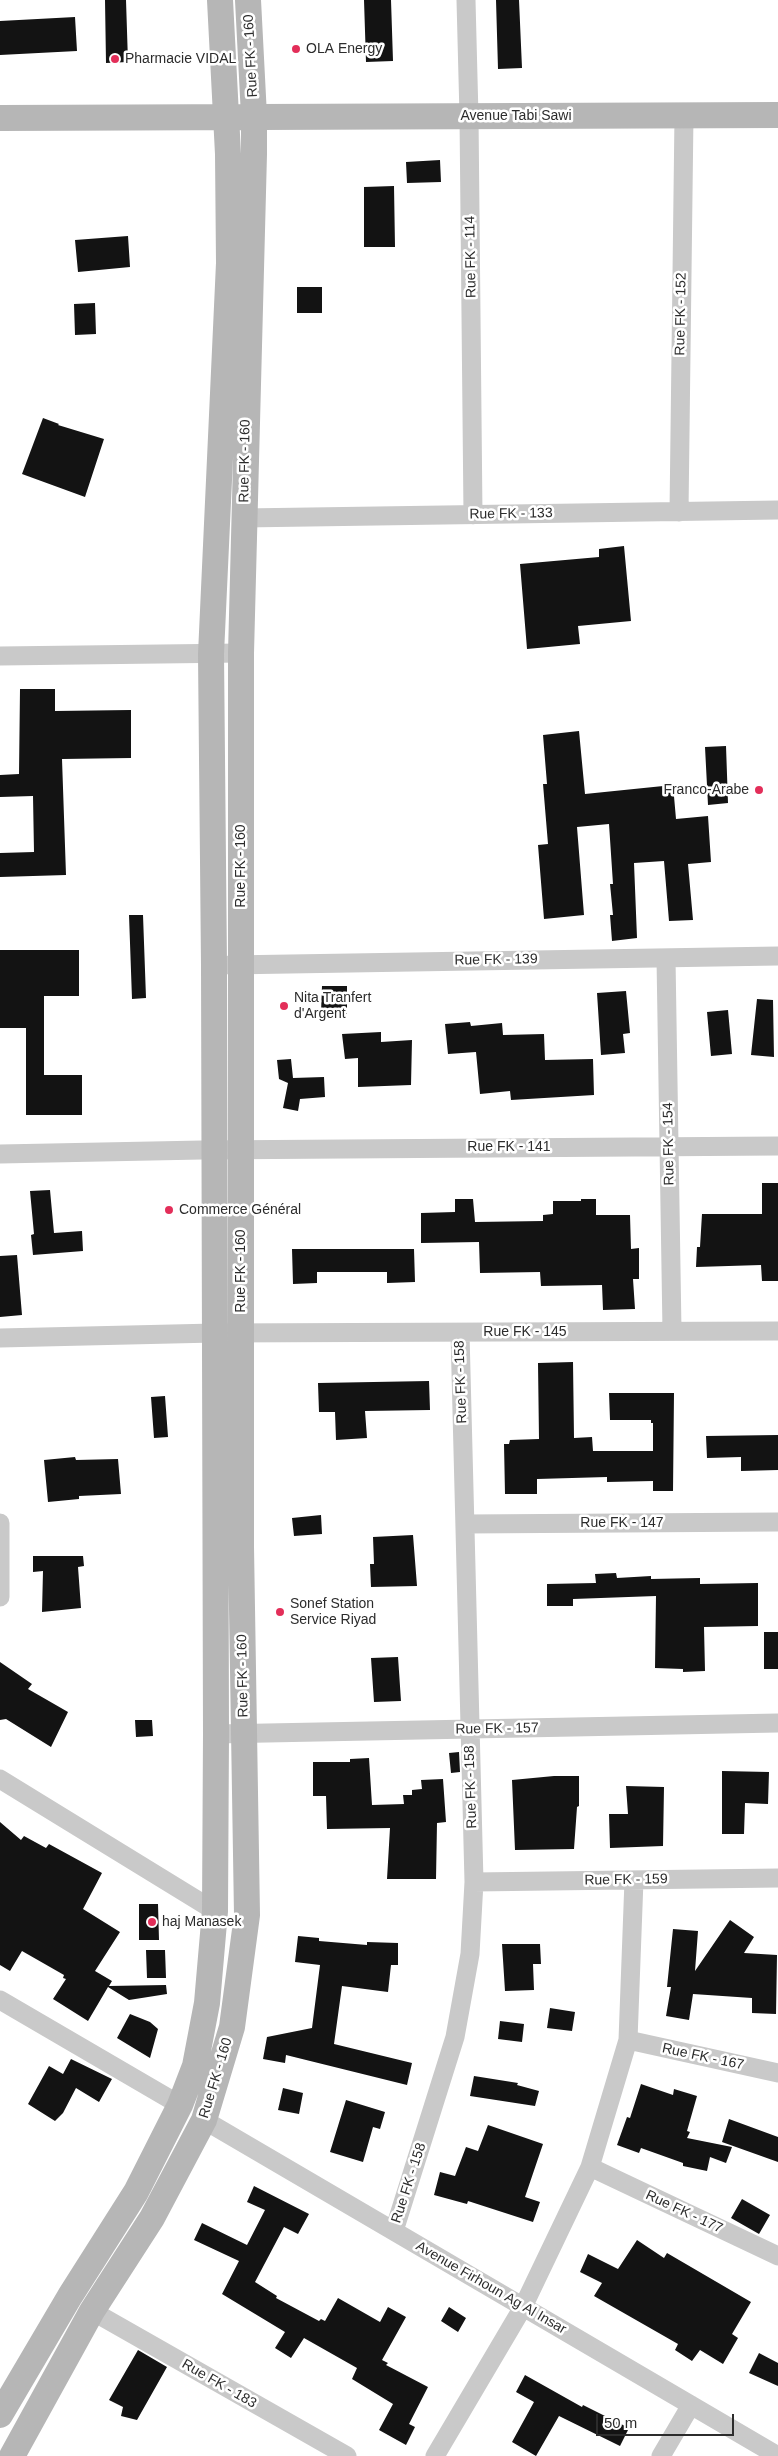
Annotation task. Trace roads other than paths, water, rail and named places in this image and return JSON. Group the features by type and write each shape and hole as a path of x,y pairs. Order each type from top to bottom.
{"main road":[{"name":"Rue FK - 160","path":"0,2415 70,2296 136,2192 180,2106 207,2071 232,2027 247,1916 240,1150 243,518 240,263 226,116 220,0"},
{"name":"Rue FK - 160","path":"12,2456 92,2311 152,2218 204,2120 207,2071 207,2003 215,1911 216,1734 214,965 211,654 240,263 254,116 248,0"},
{"name":"Avenue Tabi Sawi","path":"0,118 778,115"}],"street":[{"name":"Rue FK - 114","path":"466,0 473,515"},
{"name":"Rue FK - 152","path":"679,512 684,115"},
{"name":"Rue FK - 133","path":"243,518 778,510"},
{"path":"0,656 241,653"},
{"name":"Rue FK - 139","path":"214,965 778,956"},
{"name":"Rue FK - 154","path":"666,958 672,1331"},
{"name":"Rue FK - 141","path":"0,1154 240,1150 778,1146"},
{"name":"Rue FK - 145","path":"0,1338 214,1333 778,1331"},
{"name":"Rue FK - 158","path":"394,2231 455,2038 470,1954 474,1882 460,1333"},
{"name":"Rue FK - 147","path":"465,1524 778,1522"},
{"path":"0,1523 0,1597"},
{"name":"Rue FK - 157","path":"216,1734 778,1723"},
{"path":"0,1779 215,1911"},
{"name":"Rue FK - 159","path":"474,1882 778,1878"},
{"path":"435,2456 523,2307 590,2167 628,2040 634,1880"},
{"path":"0,2000 180,2106"},
{"name":"Rue FK - 167","path":"628,2040 778,2073"},
{"name":"Avenue Firhoun Ag Al Insar","path":"204,2120 778,2456"},
{"name":"Rue FK - 177","path":"590,2167 778,2256"},
{"name":"Rue FK - 183","path":"92,2311 347,2456"},
{"path":"661,2456 692,2405"}],"place":[{"name":"OLA Energy","path":"296,49"},
{"name":"Pharmacie VIDAL","path":"115,59"},
{"name":"Franco-Arabe","path":"759,790"},
{"name":"Nita Tranfert d'Argent","path":"284,1006"},
{"name":"Commerce Général","path":"169,1210"},
{"name":"Sonef Station Service Riyad","path":"280,1612"},
{"name":"haj Manasek","path":"152,1922"}]}
